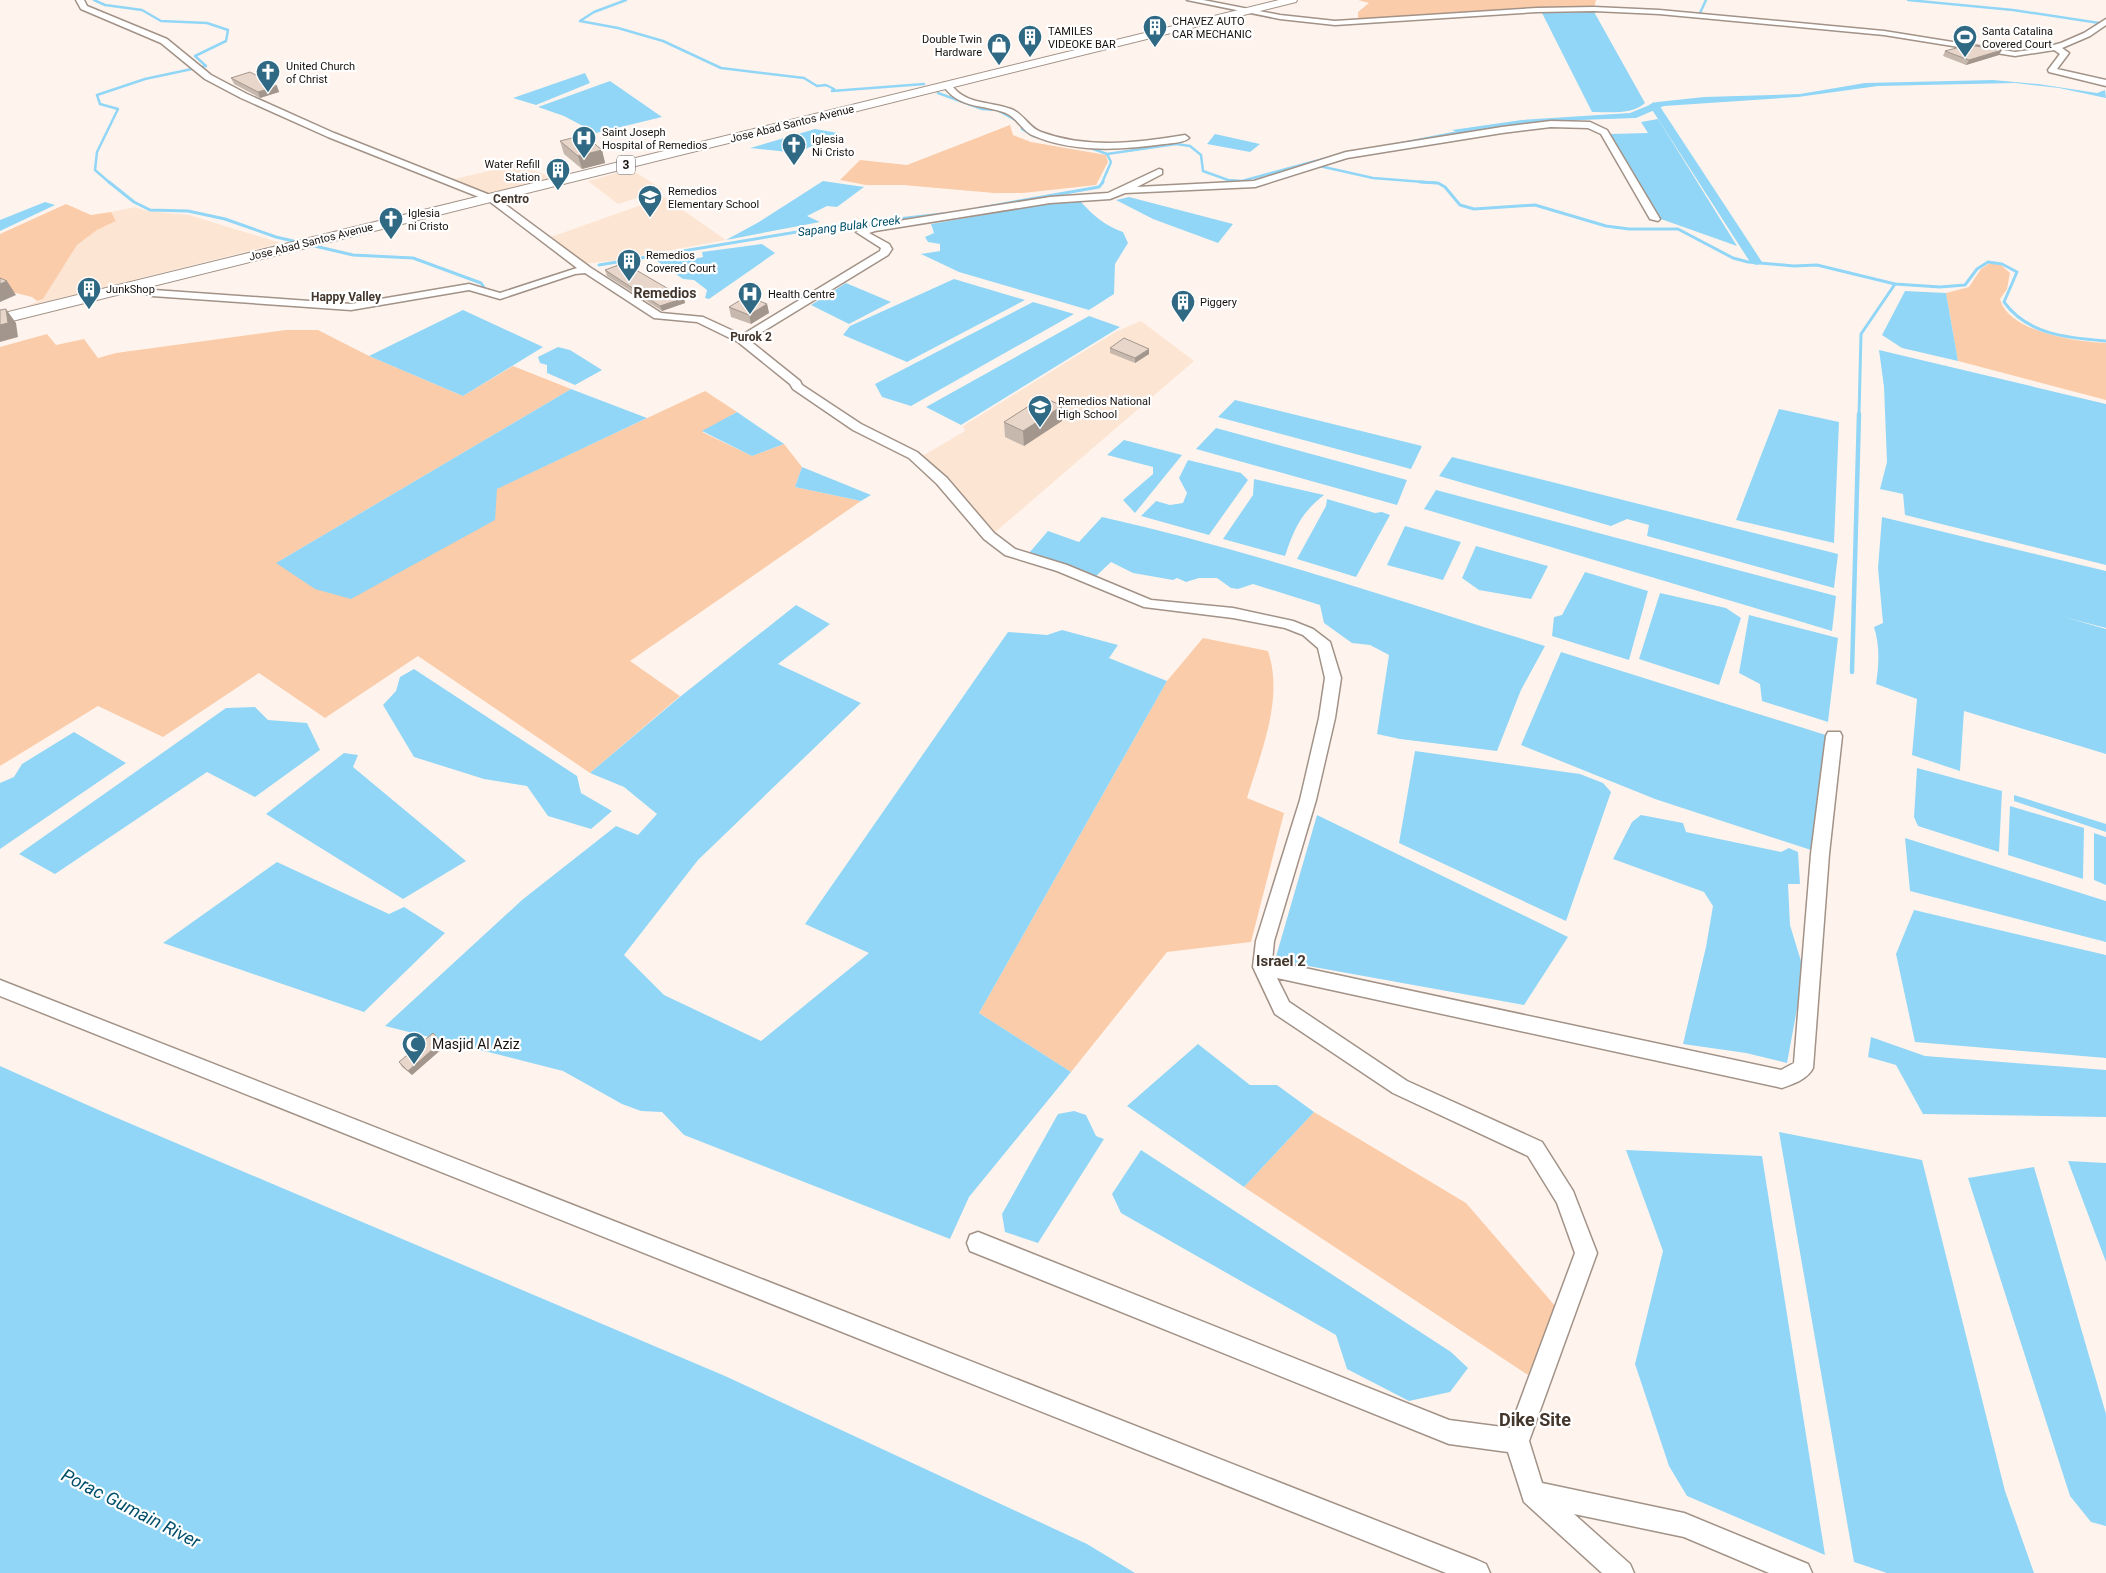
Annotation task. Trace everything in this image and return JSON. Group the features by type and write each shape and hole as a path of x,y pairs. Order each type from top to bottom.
{"highway":[{"name":"Jose Abad Santos Avenue","path":"0,319 1292,0"}],"street":[{"path":"80,0 84,8 164,41 208,77 244,96 331,135 492,199 587,270 658,316 693,317 742,340 796,383 797,387 857,426 913,455 942,481 989,536 1010,552 1062,568 1149,604 1233,613 1288,624 1308,632 1325,646 1333,678 1327,718 1308,800 1265,941 1262,967 1282,1008 1400,1087 1534,1148 1566,1198 1586,1253 1517,1441 1533,1493 1621,1573"},
{"path":"1191,0 1313,21 1358,23 1537,10 1603,10 1823,26 1884,33 2015,54 2028,54 2086,36 2103,23"},
{"path":"2054,47 2065,53 2055,63 2052,70 2104,80"},
{"path":"947,85 949,90 959,97 1016,115 1035,134 1048,137 1108,146 1154,144 1184,138"},
{"path":"1126,190 1255,184 1346,154 1551,124 1590,125 1604,132 1655,219"},
{"path":"742,340 884,253 887,249 885,246 861,232 873,228 1050,200 1110,196 1126,190 1159,172"},
{"path":"134,286 152,294 351,307 469,287 500,296 574,271 587,270"},
{"path":"1262,967 1782,1079 1802,1068 1820,854 1834,736"},
{"path":"0,988 1476,1573"},
{"path":"978,1243 1449,1432 1517,1441"},
{"path":"1533,1493 1684,1525 1799,1573"}],"shaded area":[{"path":"1358,0 1596,0 1594,8 1358,22 1358,12 1369,3"},
{"path":"1010,125 1013,135 1031,142 1106,155 1108,162 1096,185 1023,193 994,193 903,185 866,185 840,180 860,160 907,165"},
{"path":"518,164 554,178 487,195 450,180"},
{"path":"631,169 663,190 618,204 588,181"},
{"name":"Remedios Elementary School","path":"664,197 726,240 618,260 583,264 548,238"},
{"path":"66,204 91,215 111,212 116,221 97,230 77,245 43,299 37,301 32,297 0,289 0,234"},
{"path":"135,207 147,211 189,215 281,243 25,307 43,299 77,245 97,230 116,221 111,212"},
{"path":"1990,263 2001,265 2010,273 2007,289 2000,299 2006,310 2016,320 2045,333 2078,340 2106,343 2106,400 1958,361 1946,293 1969,287 1981,269"},
{"name":"Remedios National High School","path":"1141,321 1194,361 992,535 919,458 965,431 963,426 1117,331"},
{"path":"286,330 318,330 369,356 463,396 513,366 571,389 276,563 496,489 705,391 737,412 702,432 752,456 784,444 802,467 795,487 861,501 630,661 680,696 590,773 418,656 325,718 259,673 163,737 98,706 0,766 0,347 47,334 56,345 84,339 98,358 116,353"},
{"path":"1203,638 1268,651 1272,669 1273,688 1269,725 1247,798 1284,813 1251,942 1167,952 1071,1072 979,1013 1167,681"},
{"path":"1314,1112 1466,1203 1556,1307 1528,1375 1244,1187"}],"water":[{"path":"1593,10 1645,103 1640,107 1620,112 1592,112 1541,11"},
{"path":"585,73 590,83 536,105 513,98"},
{"path":"1993,80 2038,84 2097,93 2105,90 2106,98 2059,88 2015,83 1878,86 1798,97 1664,106 1636,118 1580,120 1462,134 1452,130 1522,120 1630,113 1657,102 1704,97 1800,94 1865,83"},
{"path":"610,81 662,117 596,133 564,116 538,107"},
{"path":"1658,119 1737,246 1658,218 1609,134 1648,133 1641,122"},
{"path":"815,129 838,133 798,153 750,148"},
{"path":"1215,134 1260,144 1250,152 1207,144"},
{"path":"823,181 864,187 837,207 827,206 807,216 820,222 726,240 759,222"},
{"path":"1129,197 1233,224 1218,243 1153,219 1116,200"},
{"path":"1063,201 1080,201 1100,220 1123,232 1128,243 1115,264 1114,294 1089,310 959,272 921,254 940,251 940,244 928,242 925,237 934,233 931,224"},
{"path":"45,202 55,205 0,231 0,220"},
{"path":"762,244 775,253 709,299 705,298 707,290 694,280 683,279 657,261 683,257 689,260 703,257 702,252"},
{"path":"954,279 1025,300 907,362 843,335 850,326"},
{"path":"846,283 891,302 849,324 811,305"},
{"path":"1905,291 1946,293 1958,361 1902,348 1882,335"},
{"path":"1033,302 1074,314 911,406 882,397 875,384"},
{"path":"463,310 543,347 463,396 369,356"},
{"path":"1089,316 1120,327 961,425 926,407"},
{"path":"558,347 570,350 602,370 575,385 547,373 547,365 540,363 538,357"},
{"path":"1879,350 2106,404 2106,565 1905,515 1903,494 1880,489 1887,462 1884,387"},
{"path":"571,389 647,418 497,489 495,520 351,599 315,589 276,563"},
{"path":"1235,400 1422,446 1411,469 1218,417"},
{"path":"1779,409 1839,422 1834,543 1736,520"},
{"path":"737,412 784,444 752,456 702,431"},
{"path":"1216,428 1407,480 1397,505 1196,449"},
{"path":"1124,440 1182,455 1135,513 1123,500 1153,474 1153,467 1107,455"},
{"path":"1452,457 1838,554 1834,588 1647,536 1649,525 1627,519 1611,526 1439,476"},
{"path":"1188,460 1241,473 1248,480 1209,535 1141,516 1156,501 1170,505 1183,503 1187,493 1179,478"},
{"path":"802,467 871,495 861,501 795,487"},
{"path":"1254,479 1324,495 1309,508 1299,522 1285,556 1223,539 1253,495"},
{"path":"1436,490 1836,596 1832,631 1424,509"},
{"path":"1327,499 1375,513 1382,512 1390,515 1356,577 1297,559 1326,506"},
{"path":"1102,517 1269,560 1545,646 1521,690 1497,751 1400,739 1377,734 1389,655 1370,645 1352,643 1324,623 1320,605 1253,584 1238,589 1231,588 1217,578 1199,578 1186,582 1177,578 1173,580 1133,573 1111,562 1093,579 1057,562 1029,553 1048,531 1079,542"},
{"path":"1882,517 2106,571 2106,628 2064,617 2106,629 2106,754 1964,711 1960,771 1912,755 1917,699 1876,684 1878,656 1874,627 1883,623 1878,568"},
{"path":"1405,526 1461,542 1443,580 1387,565"},
{"path":"1476,546 1548,566 1531,599 1479,590 1462,578"},
{"path":"1585,572 1648,591 1629,660 1552,636 1554,617 1562,615"},
{"path":"1660,593 1726,608 1741,618 1719,685 1639,659"},
{"path":"796,605 830,624 778,664 861,703 698,860 624,955 664,995 761,1041 869,953 805,924 1008,632 1047,635 1062,630 1118,645 1109,658 1167,681 979,1013 1071,1072 969,1197 950,1239 684,1135 662,1112 641,1111 622,1104 563,1071 385,1026 522,900 616,826 638,835 657,814 624,787 590,773 681,696"},
{"path":"1749,615 1838,638 1828,722 1762,701 1760,684 1739,673"},
{"path":"1561,652 1829,736 1814,851 1655,799 1521,745"},
{"path":"414,669 577,776 581,793 612,811 591,829 548,816 527,786 484,779 414,757 383,705 396,691 400,677"},
{"path":"255,707 268,720 307,723 320,750 255,797 207,772 55,874 19,854 226,708"},
{"path":"74,732 126,763 0,849 0,783 14,777 22,764"},
{"path":"1415,751 1580,774 1603,783 1611,792 1566,921 1399,843"},
{"path":"344,753 358,755 353,767 466,861 403,899 266,814"},
{"path":"1917,768 2002,791 1999,852 1918,826 1914,817"},
{"path":"2014,795 2106,824 2106,832 2014,801"},
{"path":"2010,806 2084,828 2083,879 2008,855"},
{"path":"1317,815 1568,937 1524,1005 1275,960"},
{"path":"1641,815 1683,823 1686,832 1781,852 1789,848 1798,852 1800,884 1788,884 1790,925 1804,971 1787,1063 1746,1053 1683,1044 1706,947 1713,906 1704,892 1613,859 1632,822"},
{"path":"2094,833 2106,837 2106,885 2094,880"},
{"path":"1905,838 2106,901 2106,942 1910,891"},
{"path":"277,862 389,914 404,907 445,933 364,1012 163,943"},
{"path":"1914,910 2106,955 2106,1058 1915,1042 1896,954"},
{"path":"1871,1037 1925,1056 2106,1070 2106,1117 1923,1114 1896,1065 1868,1057"},
{"path":"1198,1044 1250,1085 1277,1085 1314,1112 1244,1187 1127,1106"},
{"name":"Porac Gumain River","path":"0,1066 103,1112 725,1376 1087,1544 1135,1573 0,1573"},
{"path":"1074,1111 1086,1115 1096,1136 1104,1139 1038,1243 1005,1232 1002,1214 1058,1114"},
{"path":"1779,1132 1922,1160 2005,1491 2034,1573 1887,1573 1854,1562"},
{"path":"1141,1150 1451,1352 1468,1368 1450,1392 1409,1401 1347,1369 1336,1335 1121,1213 1112,1194"},
{"path":"1626,1150 1762,1156 1825,1555 1687,1496 1669,1466 1635,1364 1663,1251"},
{"path":"2068,1161 2106,1163 2106,1262"},
{"path":"2034,1167 2106,1414 2106,1526 2091,1522 2070,1496 1968,1178"}],"building":[{"path":"1968,45 2002,50 1969,60 1945,51"},
{"path":"250,72 277,86 258,92 231,78"},
{"path":"584,135 602,150 578,156 560,141"},
{"path":"624,263 684,298 660,306 605,270"},
{"path":"0,278 7,281 0,284"},
{"path":"747,296 767,304 749,315 729,307"},
{"path":"6,309 8,323 0,325 0,310"},
{"path":"1124,338 1149,349 1135,358 1110,348"},
{"path":"1043,397 1062,406 1023,431 1004,422"},
{"path":"433,1033 441,1042 408,1071 399,1062"}],"waterway":[{"path":"94,0 105,5 142,10 161,21 207,23 228,30 226,41 195,56 206,66 145,79 97,95 100,104 118,109 97,152 95,170 110,183"},
{"path":"626,0 594,12 580,21 618,28 663,41 721,68 804,78 817,86 826,85 834,89 832,91 924,84"},
{"path":"1700,13 1706,0"},
{"path":"1908,0 2013,10 2106,24"},
{"path":"938,93 982,109 997,110 1021,123 1022,129 1033,136 1045,139"},
{"path":"1654,105 1756,262"},
{"path":"1392,145 1464,131"},
{"path":"1107,154 1176,144 1190,146 1201,155 1203,171 1228,180 1242,181 1349,152"},
{"path":"1085,146 1107,154"},
{"path":"1102,183 1111,162 1107,154"},
{"path":"1315,165 1373,178 1431,183"},
{"path":"109,182 134,202 150,210 188,211 225,219 276,237 353,255 413,258 481,283 487,292"},
{"name":"Sapang Bulak Creek","path":"980,208 1099,187 1103,182"},
{"path":"1420,182 1431,183"},
{"path":"1431,183 1438,183 1445,187 1460,205 1474,209 1535,205 1606,226 1629,229 1678,229 1733,258 1748,262 1794,266 1817,265 1895,284"},
{"path":"1431,183 1436,183"},
{"name":"Sapang Bulak Creek","path":"599,265 827,227 942,214"},
{"path":"1895,284 1940,287 1965,285 1977,269 1988,262 2002,264 2017,272 2004,302 2025,322 2050,333 2106,341"},
{"name":"Sapang Bulak Creek","path":"509,291 553,276"},
{"path":"1859,415 1861,334 1895,284"},
{"path":"1852,672 1859,414"}],"place":[{"name":"CHAVEZ AUTO CAR MECHANIC","path":"1155,48"},
{"name":"TAMILES VIDEOKE BAR","path":"1030,58"},
{"name":"Santa Catalina Covered Court","path":"1965,58"},
{"name":"Double Twin Hardware","path":"999,66"},
{"name":"United Church of Christ","path":"268,93"},
{"name":"Saint Joseph Hospital of Remedios","path":"584,159"},
{"name":"Iglesia Ni Cristo","path":"794,166"},
{"name":"Water Refill Station","path":"558,191"},
{"name":"Remedios Elementary School","path":"650,218"},
{"name":"Iglesia ni Cristo","path":"391,240"},
{"name":"Remedios Covered Court","path":"629,282"},
{"name":"JunkShop","path":"89,310"},
{"name":"Health Centre","path":"750,315"},
{"name":"Piggery","path":"1183,323"},
{"name":"Remedios National High School","path":"1040,428"},
{"name":"Masjid Al Aziz","path":"414,1065"}],"district":[{"name":"Centro","path":"511,199"},
{"name":"Remedios","path":"665,293"},
{"name":"Happy Valley","path":"346,297"},
{"name":"Purok 2","path":"751,337"},
{"name":"Israel 2","path":"1281,961"},
{"name":"Dike Site","path":"1535,1419"}]}
